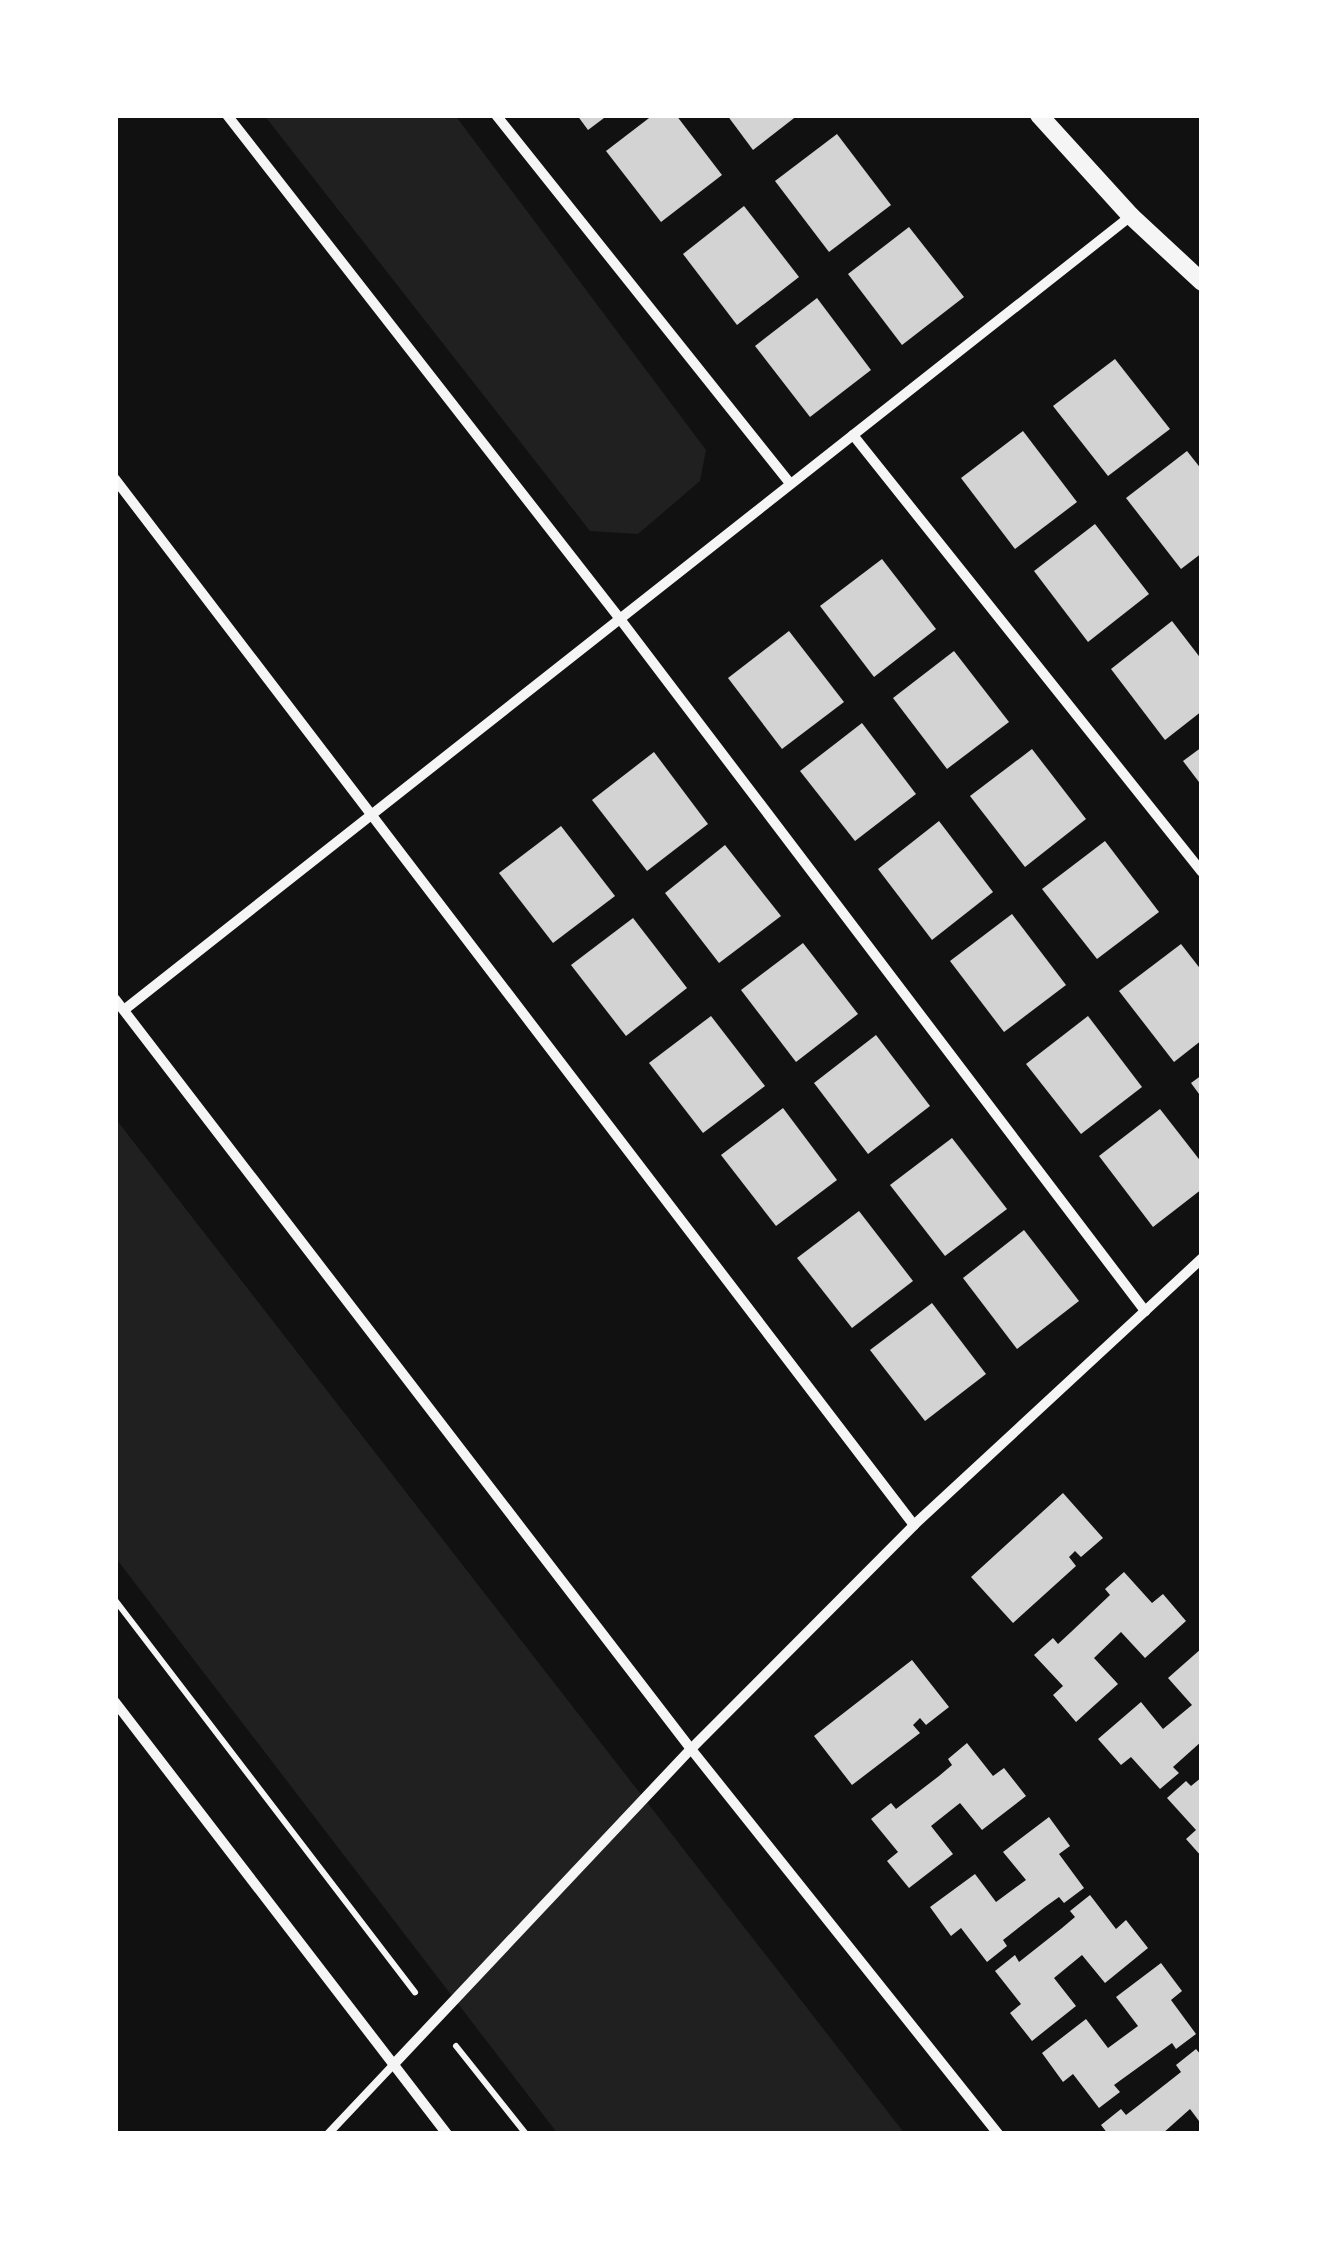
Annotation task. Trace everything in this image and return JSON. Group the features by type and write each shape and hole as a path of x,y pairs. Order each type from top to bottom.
{"street":[{"path":"228,115 620,619 1145,1311"},
{"path":"496,115 790,484"},
{"path":"1039,115 1131,216 1202,282"},
{"path":"124,1010 1131,216"},
{"path":"854,435 1202,872"},
{"path":"115,479 914,1525"},
{"path":"115,999 692,1749 998,2134"},
{"path":"394,2064 438,2022 692,1749 914,1525 1202,1258"},
{"path":"115,1702 448,2134"}],"lane":[{"path":"328,2134 394,2064"}],"path":[{"path":"115,1600 526,2134"}],"shaded area":[{"path":"264,115 455,115 706,450 700,481 638,534 590,531"},
{"path":"115,1118 905,2134 558,2134 115,1557"}],"building":[{"path":"577,115 608,115 588,130"},
{"path":"653,115 676,115 722,175 661,222 606,151"},
{"path":"727,115 798,115 753,150"},
{"path":"837,134 891,205 829,252 775,181"},
{"path":"744,206 799,277 737,325 683,254"},
{"path":"909,227 964,297 902,345 848,274"},
{"path":"817,298 871,370 810,417 755,346"},
{"path":"1115,359 1170,429 1108,476 1053,406"},
{"path":"1023,431 1077,502 1015,549 961,478"},
{"path":"1187,451 1202,470 1202,553 1181,569 1126,498"},
{"path":"1095,524 1149,594 1088,642 1034,571"},
{"path":"882,559 936,629 874,677 820,606"},
{"path":"1172,621 1202,660 1202,711 1165,740 1111,669"},
{"path":"789,631 844,702 782,749 728,678"},
{"path":"954,651 1009,722 947,769 893,698"},
{"path":"862,723 916,794 855,841 800,771"},
{"path":"1202,747 1202,786 1183,761"},
{"path":"1032,749 1086,819 1025,867 970,796"},
{"path":"654,752 708,824 647,871 592,800"},
{"path":"939,821 993,892 932,940 878,869"},
{"path":"561,826 615,896 553,943 499,873"},
{"path":"1105,841 1159,912 1097,959 1042,889"},
{"path":"725,845 781,916 719,963 665,893"},
{"path":"1012,914 1066,985 1004,1032 950,961"},
{"path":"633,918 687,988 626,1036 571,965"},
{"path":"803,943 858,1014 796,1062 741,990"},
{"path":"1181,944 1202,971 1202,1040 1174,1062 1119,991"},
{"path":"711,1016 765,1086 703,1133 649,1063"},
{"path":"1088,1016 1142,1087 1081,1134 1026,1064"},
{"path":"876,1035 930,1106 868,1154 814,1083"},
{"path":"1202,1075 1202,1098 1191,1083"},
{"path":"783,1108 837,1180 776,1226 721,1155"},
{"path":"1160,1109 1202,1163 1202,1189 1153,1227 1099,1156"},
{"path":"952,1138 1007,1209 945,1256 890,1185"},
{"path":"859,1211 913,1281 852,1328 797,1258"},
{"path":"1024,1230 1079,1301 1017,1349 963,1278"},
{"path":"932,1303 986,1374 925,1421 870,1350"},
{"path":"1063,1493 1103,1538 1081,1557 1075,1551 1069,1557 1076,1566 1013,1623 971,1577"},
{"path":"1124,1572 1152,1603 1163,1594 1186,1621 1145,1658 1121,1632 1094,1658 1118,1684 1076,1722 1053,1695 1063,1686 1034,1655 1053,1638 1058,1644 1110,1595 1105,1589"},
{"path":"1202,1648 1202,1741 1173,1767 1179,1773 1160,1789 1131,1757 1121,1765 1098,1739 1141,1702 1163,1729 1192,1705 1168,1678"},
{"path":"912,1660 949,1707 926,1725 920,1718 913,1725 920,1733 852,1785 814,1736"},
{"path":"967,1743 993,1776 1004,1768 1026,1796 982,1830 960,1803 931,1826 953,1854 909,1888 887,1861 898,1852 871,1819 891,1803 896,1809 939,1776 952,1765 948,1759"},
{"path":"1202,1777 1202,1857 1186,1839 1196,1830 1167,1798 1186,1781 1191,1786"},
{"path":"1049,1817 1070,1846 1059,1854 1084,1888 1064,1903 1059,1897 1045,1907 1003,1940 1007,1946 987,1962 961,1928 951,1936 930,1907 975,1874 996,1902 1026,1880 1003,1852"},
{"path":"1090,1895 1116,1929 1126,1920 1148,1948 1105,1983 1082,1955 1054,1978 1076,2006 1032,2041 1010,2013 1021,2004 995,1971 1015,1955 1019,1962 1062,1928 1075,1917 1070,1911"},
{"path":"1161,1963 1182,1991 1171,2000 1196,2034 1176,2049 1172,2043 1114,2085 1120,2092 1099,2108 1073,2074 1063,2082 1042,2053 1086,2019 1108,2048 1138,2026 1116,1997"},
{"path":"1196,2049 1202,2056 1202,2125 1190,2109 1162,2134 1108,2134 1101,2125 1121,2109 1126,2115 1181,2072 1176,2065"}]}
